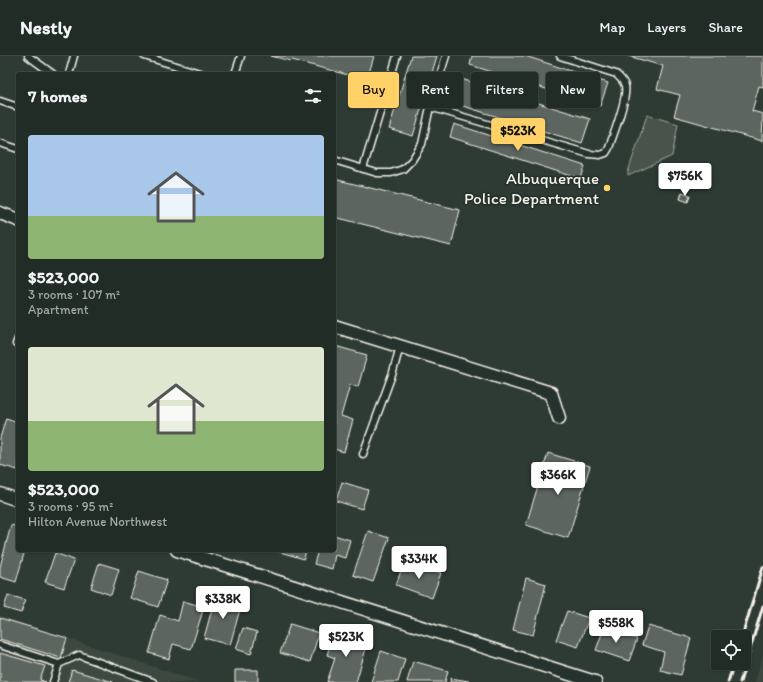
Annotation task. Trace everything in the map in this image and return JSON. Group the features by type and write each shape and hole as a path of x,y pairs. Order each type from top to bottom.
{"street":[{"path":"0,214 16,219"},
{"path":"336,327 551,393 559,418"},
{"path":"0,494 16,499"},
{"path":"183,552 595,682"}],"lane":[{"path":"28,56 50,72"},
{"path":"70,72 74,56"},
{"path":"144,56 196,72"},
{"path":"236,72 241,56"},
{"path":"363,169 397,56"},
{"path":"441,72 446,56"},
{"path":"433,108 589,154 600,155 606,153 624,103 625,87 622,79 616,74 560,56"},
{"path":"0,101 16,106"},
{"path":"336,161 377,173 391,173 403,169 412,160 422,144 430,108"},
{"path":"0,143 16,148"},
{"path":"363,454 393,372 400,346"},
{"path":"0,645 59,664 79,655 153,682"},
{"path":"53,682 59,664"}],"shaded area":[{"path":"647,115 678,124 672,156 628,176 628,172"},
{"path":"0,616 200,682 0,682"},
{"path":"763,655 763,682 755,682"}],"building":[{"path":"271,56 374,56 369,72 348,72 348,75 292,60"},
{"path":"411,56 437,56 432,72 407,72 407,108 421,108 413,136 389,129 395,108 399,108 399,96"},
{"path":"472,56 525,56 574,72 546,72 546,89 538,86 538,72 492,72 470,65"},
{"path":"628,56 763,56 763,87 759,86 752,111 763,114 762,141 674,116 680,95 657,89 663,66"},
{"path":"463,80 471,82 471,108 538,108 538,103 546,105 546,108 555,108 590,119 582,143 463,106"},
{"path":"600,80 608,83 600,106"},
{"path":"454,124 585,166 581,179 450,137"},
{"path":"336,179 460,210 451,246 336,217"},
{"path":"682,192 690,195 688,202 680,199"},
{"path":"336,346 367,355 358,387 350,385 341,416 353,420 344,452 336,450"},
{"path":"6,418 16,421 16,469 0,465 0,438"},
{"path":"548,453 590,466 568,538 526,525"},
{"path":"342,482 368,490 362,509 336,501"},
{"path":"11,525 16,526 16,552 24,552 16,582 0,577 0,567"},
{"path":"368,531 389,538 373,582 353,575"},
{"path":"336,536 350,540 345,558 335,555 332,569 314,564 317,552 336,552"},
{"path":"280,552 306,552 304,559"},
{"path":"55,553 74,560 64,588 45,582"},
{"path":"99,563 119,569 111,595 91,588"},
{"path":"414,563 441,573 432,598 396,585 403,565 412,568"},
{"path":"139,571 167,580 158,607 130,598"},
{"path":"526,578 546,584 533,635 513,630"},
{"path":"216,594 242,602 230,645 204,638"},
{"path":"8,595 25,600 21,613 4,608"},
{"path":"183,601 204,607 191,649 173,644 169,659 149,653 160,615 178,621"},
{"path":"567,611 589,618 578,647 556,640"},
{"path":"0,618 67,638 61,658 0,639"},
{"path":"290,624 319,633 310,662 280,653"},
{"path":"648,626 691,638 681,675 660,670 664,652 642,645"},
{"path":"243,628 257,632 251,654 236,649"},
{"path":"604,628 637,639 629,661 596,650"},
{"path":"334,632 368,642 356,682 327,682 335,658 327,655"},
{"path":"381,651 405,659 398,682 371,682"},
{"path":"0,653 45,666 40,680 46,682 0,682"},
{"path":"413,661 448,671 445,682 407,682"},
{"path":"72,670 113,682 68,682"},
{"path":"235,670 258,670 258,682 235,682"},
{"path":"451,678 474,682 450,682"}],"railway":[{"path":"744,630 763,567"},
{"path":"740,682 763,606"},
{"path":"728,682 732,670"}],"place":[{"name":"Albuquerque Police Department","path":"607,188"}]}
